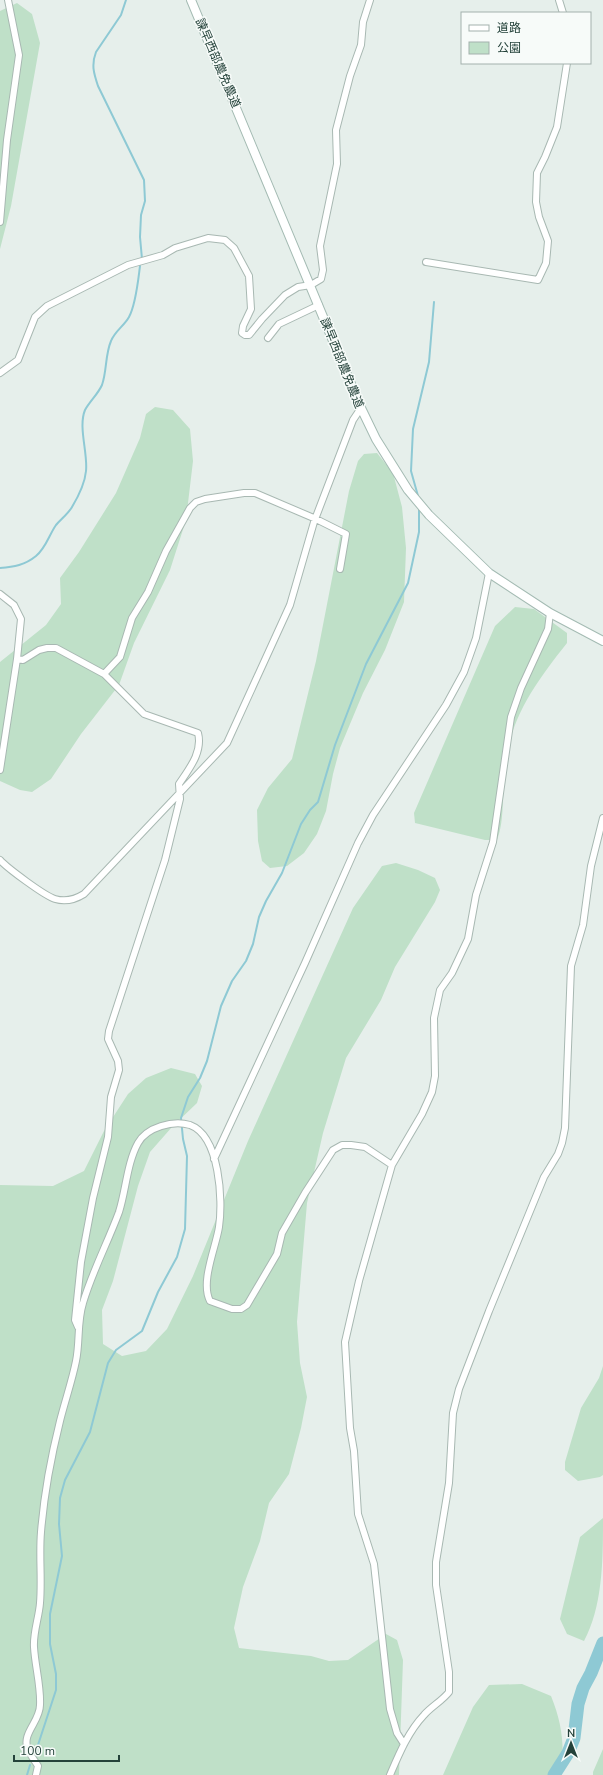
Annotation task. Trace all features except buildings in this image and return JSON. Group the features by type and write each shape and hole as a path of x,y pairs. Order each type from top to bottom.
{"street":[{"path":"0,222 6,140 19,55 8,0"},
{"name":"諫早西部農免農道","path":"191,0 361,408 376,439 408,490 430,515 488,573 550,613 603,641"},
{"path":"0,373 18,360 35,317 47,306 128,265 163,255 175,248 208,238 225,240 234,248 249,276 251,309 242,326 242,333 244,335 249,335 285,295 298,287 311,285 321,279 323,270 320,246 337,164 336,130 350,76 361,45 363,22 370,0"},
{"path":"559,0 563,12"},
{"path":"426,262 538,280 546,263 548,241 539,217 536,202 537,173 545,158 557,127 567,64"},
{"path":"268,338 279,324 319,306"},
{"path":"0,860 7,868 54,899 65,900 77,898 84,894 227,743 290,605 316,519 353,420 361,408"},
{"path":"104,674 120,657 132,618 148,592 166,552 186,515 196,502 244,493 255,494 316,519 346,534 340,569"},
{"path":"214,1159 315,942 358,844 373,815 446,705 464,672 476,638 488,573"},
{"path":"0,594 14,605 21,619 17,659 0,770"},
{"path":"404,1744 397,1733 390,1709 374,1564 358,1514 354,1451 350,1428 345,1342 361,1274 392,1165 422,1114 432,1092 435,1076 434,1018 440,990 452,973 468,939 476,895 493,842 511,717 521,688 548,629 550,613"},
{"path":"17,659 23,660 39,650 56,648 104,674 144,714 198,733 200,741 198,750 190,767 179,784 180,799 163,867 109,1031 108,1039 118,1061 119,1070 111,1097 108,1137 93,1198 81,1262 75,1320 79,1329"},
{"path":"390,1775 404,1744 417,1723 425,1713 444,1700 450,1692 449,1672 436,1585 436,1562 450,1483 453,1412 459,1389 489,1311 544,1178 558,1154 562,1143 565,1128 571,966 583,925 591,866 603,818"},
{"path":"36,1775 38,1766 28,1749 26,1739 39,1717 40,1704 34,1644 40,1601 39,1554 41,1531 51,1462 77,1360 82,1304 110,1236 120,1207 133,1155 138,1142 156,1127 165,1124 189,1125 200,1132 209,1143 214,1159 220,1199 220,1226 207,1280 206,1294 210,1301 232,1309 241,1309 247,1305 277,1254 282,1233 305,1193 333,1150 342,1145 365,1147 392,1165"}],"green space":[{"path":"17,3 32,14 40,43 11,206 0,249 0,11"},
{"path":"155,407 173,410 190,429 193,461 186,520 170,570 134,643 119,685 81,734 51,779 32,792 20,790 0,781 0,662 46,625 61,604 60,578 79,552 116,493 140,438 146,414"},
{"path":"377,453 393,473 402,507 406,548 404,602 385,650 363,693 340,748 326,811 317,834 304,853 287,866 270,868 262,861 258,841 257,810 268,788 292,759 316,661 349,491 358,461 364,454"},
{"path":"515,607 534,609 567,633 567,643 545,671 527,700 513,732 505,767 501,824 497,840 485,840 415,823 414,813 495,626"},
{"path":"396,863 418,870 435,878 440,890 435,902 395,967 381,1000 346,1058 323,1133 307,1203 297,1322 300,1363 307,1397 301,1428 289,1474 269,1503 260,1541 243,1587 234,1628 239,1648 311,1656 329,1661 348,1660 386,1634 397,1640 403,1660 399,1775 0,1775 0,1185 53,1186 84,1171 104,1131 128,1094 146,1078 171,1068 195,1074 202,1086 197,1103 172,1127 150,1152 138,1186 113,1281 102,1310 103,1344 122,1356 146,1351 167,1329 193,1276 248,1141 353,908 382,866"},
{"path":"603,1366 603,1475 600,1477 578,1481 565,1470 565,1462 581,1408 599,1378"},
{"path":"603,1518 601,1582 595,1613 584,1641 567,1634 560,1619 580,1537"},
{"path":"522,1684 551,1696 558,1716 562,1735 563,1754 561,1775 443,1775 473,1707 489,1685"},
{"path":"603,1749 603,1775 593,1775 593,1772"}],"waterway":[{"path":"126,0 121,15 96,52 94,69 98,86 144,180 145,201 141,215 140,237 142,259"},
{"path":"0,568 15,566 23,563 32,559 39,553 56,525 70,510 79,494 86,471 86,456 82,424 83,417 85,410 102,385 111,341 127,320 131,312 140,266"},
{"path":"418,496 411,471 413,429 429,362 434,302"},
{"path":"36,1751 56,1690 56,1674 50,1644 50,1614 62,1556 59,1524 60,1498 65,1480 90,1432 108,1363 116,1350 142,1331 158,1292 177,1257 185,1229 187,1156 183,1139 181,1118 188,1097 200,1078 207,1061 221,1006 232,981 246,961 253,944 259,917 266,901 282,873 301,824 310,810 318,802 335,745 366,664 408,583 419,532 419,508"},
{"path":"554,1775 568,1753 574,1738 578,1704 583,1688 591,1673 603,1643"},
{"path":"27,1775 30,1765"}]}
